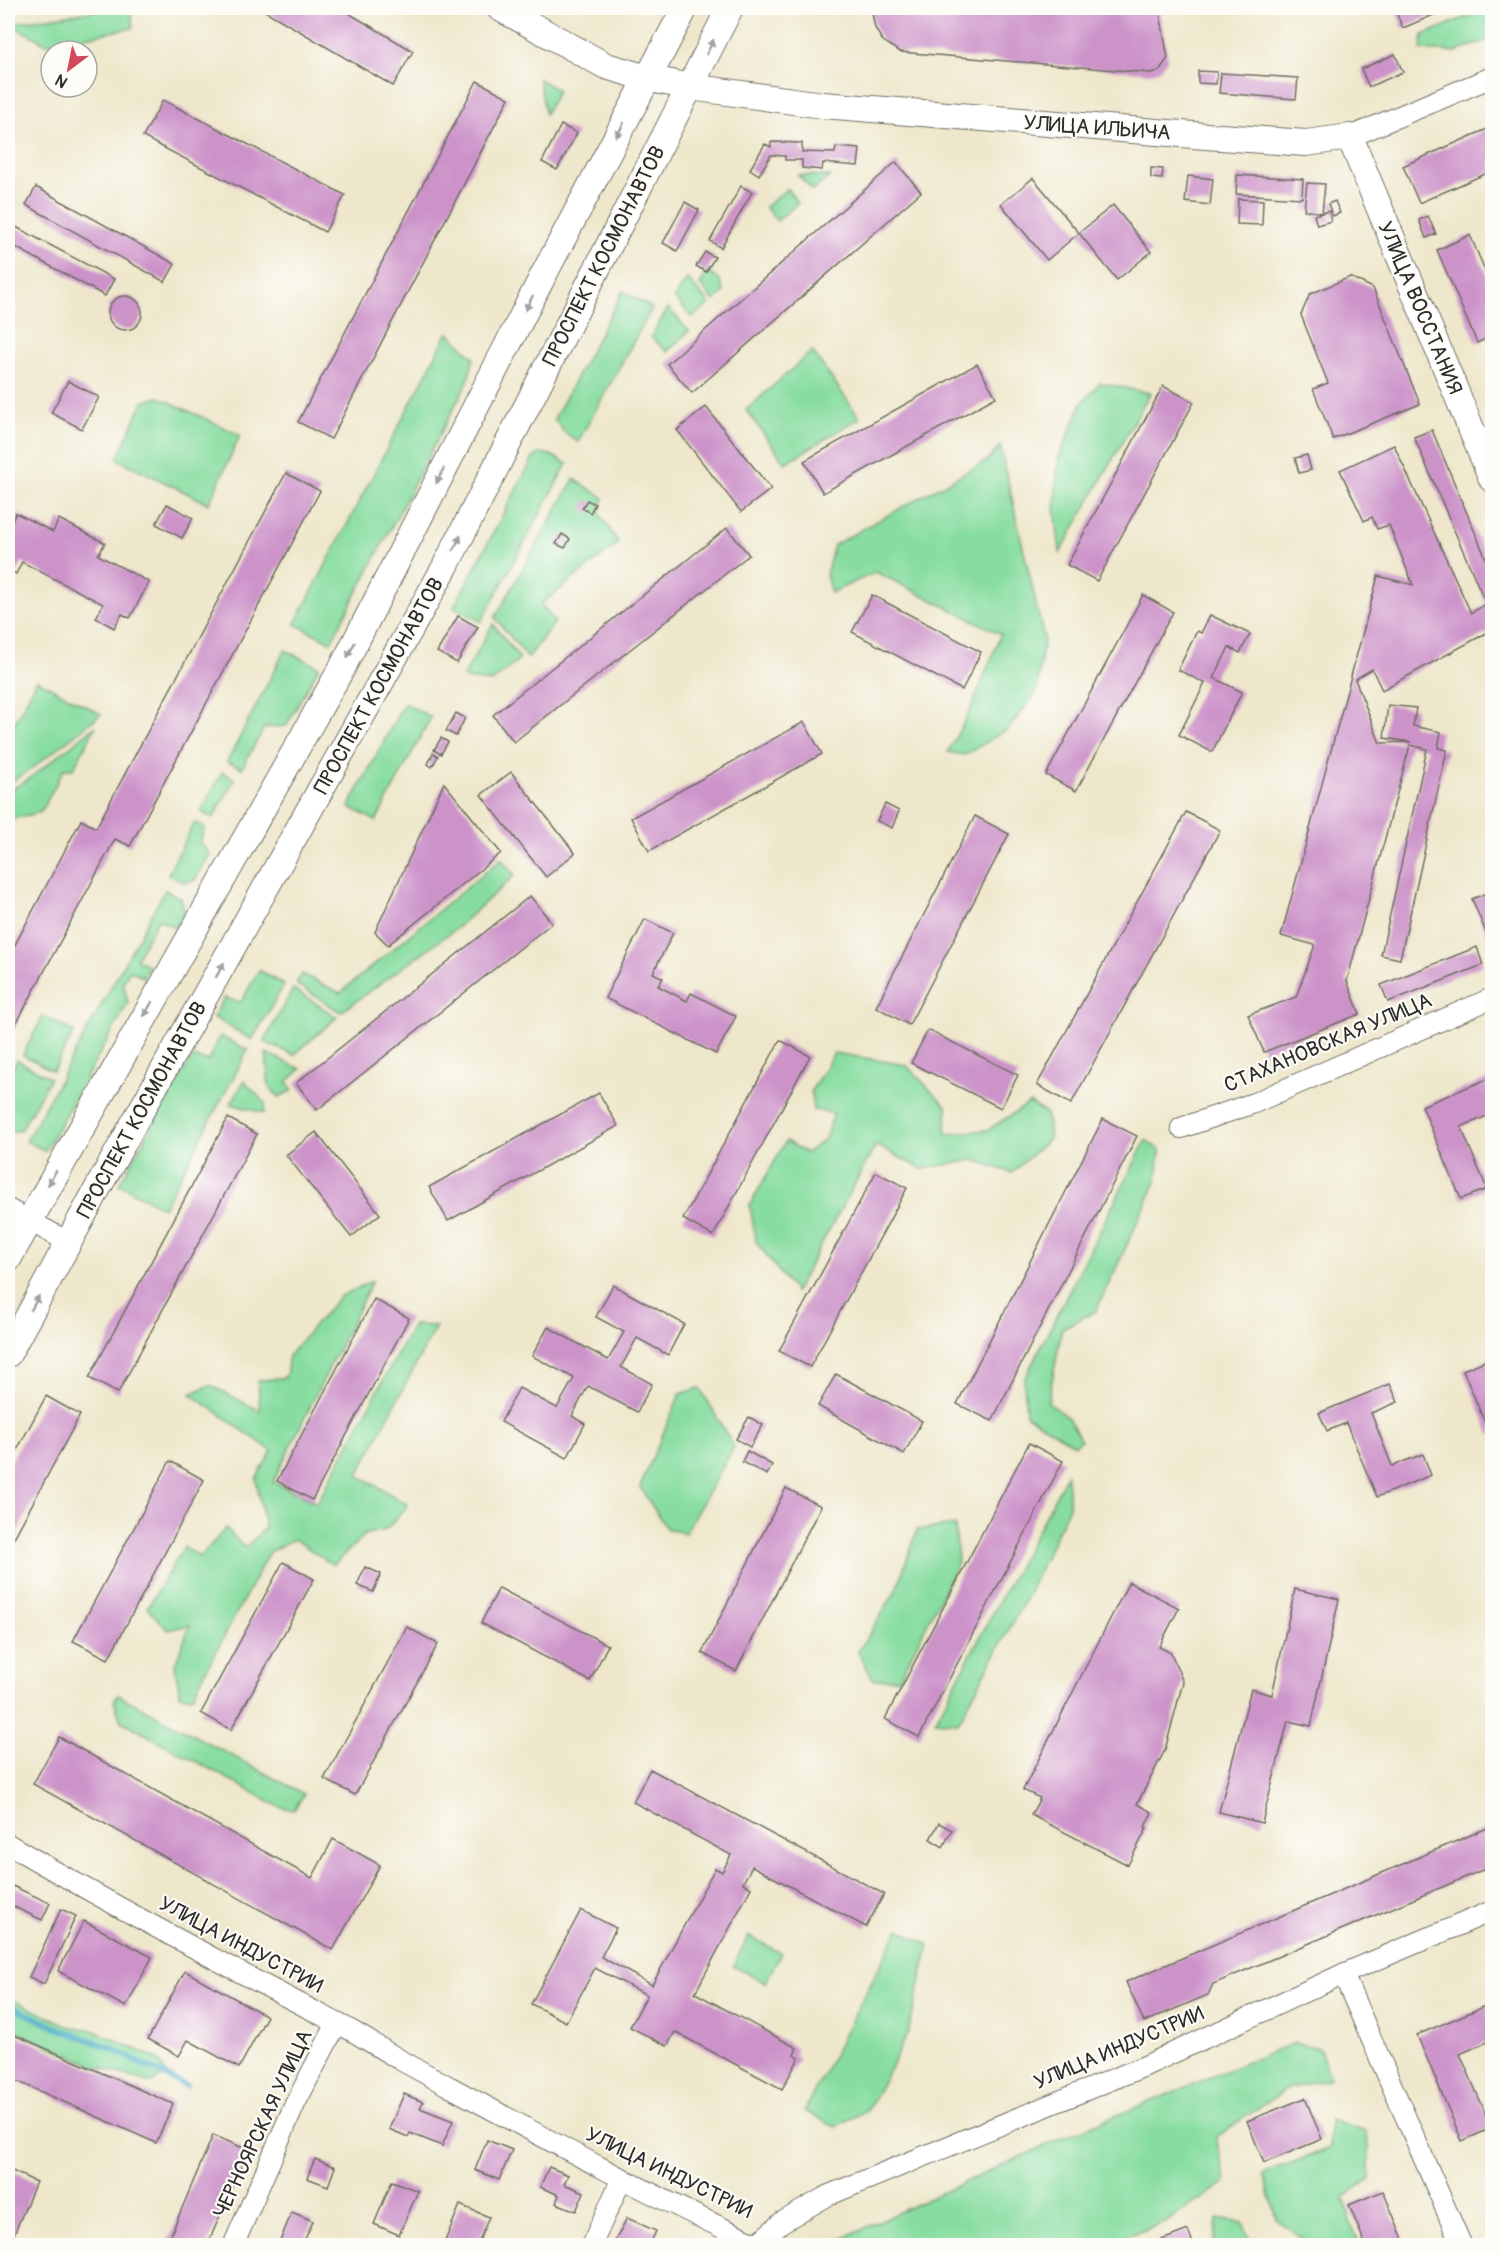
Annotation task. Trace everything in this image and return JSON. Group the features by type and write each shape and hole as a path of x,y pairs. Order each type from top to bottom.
{"main road":[{"name":"УЛИЦА ИЛЬИЧА","path":"500,8 606,66 690,87 823,105 1306,144 1350,137"},
{"name":"ПРОСПЕКТ КОСМОНАВТОВ","path":"8,1259 18,1215 343,666 540,282 685,8"},
{"name":"ПРОСПЕКТ КОСМОНАВТОВ","path":"8,1354 68,1242 445,567 730,8"},
{"name":"УЛИЦА ВОССТАНИЯ","path":"1350,137 1492,479"}],"street":[{"name":"УЛИЦА ИЛЬИЧА","path":"1350,137 1492,77"},
{"name":"СТАХАНОВСКАЯ УЛИЦА","path":"1181,1128 1254,1103 1492,998"},
{"path":"18,1215 68,1242"},
{"name":"УЛИЦА ИНДУСТРИИ","path":"8,1844 70,1881 622,2178 687,2212 759,2245 782,2222 829,2195 1145,2066 1343,1974 1492,1911"},
{"path":"1343,1974 1462,2246"},
{"name":"ЧЕРНОЯРСКАЯ УЛИЦА","path":"233,2246 295,2104 337,2023"},
{"path":"591,2246 622,2178"}],"green space":[{"path":"115,8 131,8 133,28 74,39 39,40 11,25 15,67 8,68 8,24"},
{"path":"1492,8 1492,38 1456,52 1421,50 1423,35"},
{"path":"539,79 558,90 545,114"},
{"path":"798,175 830,176 813,191"},
{"path":"787,189 798,203 777,221 765,207"},
{"path":"707,272 719,279 724,292 714,301 700,285"},
{"path":"687,279 710,304 692,317 674,298"},
{"path":"623,291 652,308 578,442 563,431 554,419"},
{"path":"668,308 689,331 667,352 651,337"},
{"path":"448,332 474,358 467,383 331,642 295,624"},
{"path":"812,351 860,418 785,463 746,410"},
{"path":"1100,383 1150,393 1060,553 1055,506 1058,460 1082,403"},
{"path":"159,397 240,435 209,504 117,459 143,402"},
{"path":"1000,446 1044,639 1036,694 1008,729 965,755 948,752 971,709 1001,634 876,572 831,593 826,575 834,545 988,460"},
{"path":"541,453 551,455 567,464 481,622 454,607 533,458"},
{"path":"574,479 604,498 599,513 619,543 541,604 555,622 528,658 495,618"},
{"path":"493,624 520,659 492,682 466,679 463,677"},
{"path":"285,650 319,667 286,726 264,728 242,768 227,762"},
{"path":"37,680 101,714 30,770 8,784 8,735"},
{"path":"404,703 431,717 376,821 349,807"},
{"path":"96,726 73,769 64,769 41,812 8,820 8,791 26,781"},
{"path":"222,772 235,779 213,818 201,812"},
{"path":"194,823 205,828 200,842 210,854 195,880 183,882 168,874"},
{"path":"501,859 515,875 458,927 341,1012 296,984 302,974 340,993"},
{"path":"165,890 181,898 184,911 175,928 158,919 136,959 149,966 143,977 130,970 123,982 128,1003 45,1151 26,1141"},
{"path":"259,970 284,985 252,1040 213,1017 224,998 241,1002"},
{"path":"293,989 337,1017 294,1055 264,1042"},
{"path":"43,1016 74,1032 53,1071 23,1055"},
{"path":"220,1036 248,1050 163,1208 119,1184 192,1057 208,1061"},
{"path":"266,1053 301,1069 287,1082 293,1090 279,1097 269,1087"},
{"path":"834,1053 906,1065 947,1107 946,1134 988,1130 1030,1103 1046,1113 1050,1138 1012,1173 974,1160 922,1169 876,1145 795,1292 756,1242 750,1205 786,1141 806,1153 825,1139 834,1113 813,1110 811,1091"},
{"path":"17,1060 50,1078 21,1130 8,1133 8,1078"},
{"path":"244,1081 265,1103 264,1113 231,1104"},
{"path":"1146,1140 1160,1150 1157,1180 1096,1311 1062,1328 1048,1402 1068,1418 1081,1440 1075,1445 1026,1415 1024,1380"},
{"path":"372,1281 273,1482 317,1503 413,1325 436,1326 358,1475 408,1505 386,1530 366,1534 333,1565 294,1539 269,1552 192,1697 180,1695 175,1665 190,1625 168,1630 147,1608 184,1547 200,1557 226,1528 245,1548 265,1528 256,1479 272,1451 191,1394 210,1385 260,1411 258,1381 286,1377 289,1355 339,1297"},
{"path":"700,1388 734,1447 685,1533 667,1529 640,1487 680,1394"},
{"path":"1067,1475 1069,1507 1026,1598 958,1723 935,1721"},
{"path":"955,1525 958,1562 900,1678 874,1680 858,1652 897,1589 917,1530"},
{"path":"118,1695 304,1794 294,1810 280,1807 121,1721 114,1701"},
{"path":"899,1929 929,1945 908,2034 868,2110 835,2127 804,2111"},
{"path":"749,1936 781,1953 765,1983 733,1966"},
{"path":"8,1998 73,2028 90,2029 158,2059 167,2074 151,2083 95,2066 8,2028"},
{"path":"1294,2043 1319,2048 1331,2078 1287,2089 1216,2137 1226,2182 1165,2223 1105,2245 829,2244 1071,2134"},
{"path":"1330,2120 1367,2132 1370,2179 1344,2197 1351,2224 1360,2245 1312,2245 1278,2221 1263,2174 1330,2148"},
{"path":"1217,2219 1243,2223 1252,2245 1214,2245"}],"building":[{"path":"260,8 340,8 413,51 393,86"},
{"path":"871,8 1159,8 1168,58 1159,71 1151,73 900,52 882,40 875,28"},
{"path":"1394,8 1450,8 1403,28"},
{"path":"1395,54 1403,72 1369,87 1361,69"},
{"path":"1198,71 1217,72 1216,84 1198,83"},
{"path":"1221,73 1298,78 1296,99 1219,93"},
{"path":"477,81 509,98 331,439 298,422"},
{"path":"163,100 345,195 325,232 143,137"},
{"path":"561,125 577,133 557,170 542,162"},
{"path":"1492,127 1492,171 1419,203 1403,166"},
{"path":"771,142 802,143 802,152 835,153 836,147 860,149 858,166 823,163 822,170 802,168 802,160 785,160 785,156 771,155 759,175 750,169 765,144 771,147"},
{"path":"896,162 921,192 692,393 667,364"},
{"path":"1151,168 1163,169 1162,179 1151,178"},
{"path":"1237,175 1303,179 1302,198 1236,194"},
{"path":"1188,176 1213,179 1210,205 1185,202"},
{"path":"1033,178 1079,233 1047,260 1001,204"},
{"path":"1307,183 1325,184 1322,213 1304,210"},
{"path":"741,186 752,192 721,248 710,241"},
{"path":"36,187 175,264 165,282 26,205"},
{"path":"1238,199 1263,200 1262,225 1237,224"},
{"path":"1335,201 1340,213 1333,216 1328,204"},
{"path":"685,202 699,210 677,251 663,243"},
{"path":"1113,205 1151,252 1117,280 1079,233"},
{"path":"1329,211 1331,221 1317,225 1314,215"},
{"path":"1428,216 1436,234 1426,238 1419,220"},
{"path":"16,227 114,279 105,296 8,243"},
{"path":"1470,235 1492,287 1492,336 1477,343 1437,250"},
{"path":"705,252 715,257 706,272 696,266"},
{"path":"1350,277 1373,288 1420,404 1333,439 1313,389 1328,383 1301,315 1310,294"},
{"path":"125,296 137,301 142,313 137,325 125,330 113,325 108,313 113,301"},
{"path":"977,364 996,397 823,493 804,461"},
{"path":"68,381 99,397 82,429 51,413"},
{"path":"1163,386 1194,402 1097,581 1067,565"},
{"path":"706,407 771,489 741,512 677,430"},
{"path":"1432,430 1492,573 1492,630 1382,690 1372,669 1355,679 1380,743 1411,742 1384,738 1388,705 1416,708 1413,726 1441,732 1438,748 1447,750 1400,959 1381,955 1427,749 1410,745 1347,981 1360,1014 1264,1052 1248,1015 1296,997 1315,945 1281,936 1378,576 1413,585 1389,525 1377,529 1372,517 1364,521 1340,470 1394,445 1471,613 1486,604 1414,437"},
{"path":"1307,455 1311,470 1299,473 1295,458"},
{"path":"286,473 320,491 130,846 115,839 15,1026 8,1022 8,958 81,820 96,828"},
{"path":"587,500 595,504 590,513 582,508"},
{"path":"167,504 193,518 182,538 156,524"},
{"path":"16,513 53,532 59,519 105,543 98,555 149,582 130,618 122,614 114,628 96,618 103,604 22,562 16,574 8,570 8,544 12,536 8,534 8,529"},
{"path":"727,528 749,555 514,742 493,715"},
{"path":"562,534 570,539 565,548 556,544"},
{"path":"872,595 981,652 962,690 852,632"},
{"path":"1143,595 1173,612 1076,791 1046,775"},
{"path":"1210,615 1250,634 1240,653 1229,647 1214,678 1242,692 1212,752 1179,735 1205,683 1178,670 1197,631 1201,633"},
{"path":"458,616 478,627 457,663 437,652"},
{"path":"456,713 465,718 456,736 446,731"},
{"path":"804,722 822,754 649,851 631,818"},
{"path":"441,738 448,742 441,754 434,750"},
{"path":"433,753 438,756 432,767 428,764"},
{"path":"511,772 575,853 546,877 481,795"},
{"path":"444,783 501,853 388,945 375,932"},
{"path":"885,804 899,811 892,828 877,821"},
{"path":"1186,812 1220,830 1071,1104 1037,1085"},
{"path":"975,816 1009,834 909,1025 876,1007"},
{"path":"1492,891 1492,941 1490,942 1472,899"},
{"path":"530,896 552,923 317,1110 296,1083"},
{"path":"645,919 673,933 653,973 663,978 658,986 687,1001 691,993 736,1016 716,1054 605,998"},
{"path":"1477,947 1483,965 1388,1002 1381,985"},
{"path":"928,1030 1018,1075 1001,1108 911,1063"},
{"path":"780,1040 810,1056 713,1236 683,1219"},
{"path":"1492,1077 1492,1114 1461,1127 1487,1189 1461,1199 1422,1106"},
{"path":"599,1093 618,1126 448,1221 429,1187"},
{"path":"228,1118 257,1134 118,1393 89,1378"},
{"path":"1103,1119 1137,1136 992,1421 957,1404"},
{"path":"316,1132 380,1214 351,1237 286,1155"},
{"path":"876,1172 907,1188 810,1367 779,1351"},
{"path":"613,1285 684,1324 668,1355 637,1338 621,1367 652,1384 637,1412 588,1386 572,1416 585,1424 567,1458 501,1422 519,1388 557,1408 574,1378 532,1356 548,1327 608,1360 624,1332 596,1317"},
{"path":"374,1299 409,1318 312,1500 277,1481"},
{"path":"1492,1358 1492,1434 1490,1435 1463,1370"},
{"path":"836,1374 922,1421 904,1454 818,1406"},
{"path":"1390,1384 1398,1402 1371,1413 1392,1466 1423,1454 1431,1475 1377,1497 1346,1423 1327,1431 1319,1413"},
{"path":"46,1396 80,1415 8,1549 8,1467"},
{"path":"749,1417 763,1425 750,1447 736,1439"},
{"path":"1029,1443 1063,1461 919,1737 885,1719"},
{"path":"747,1451 772,1465 767,1475 742,1462"},
{"path":"170,1461 204,1480 108,1659 73,1641"},
{"path":"786,1488 821,1506 736,1671 702,1653"},
{"path":"283,1562 314,1579 231,1730 201,1713"},
{"path":"365,1567 381,1574 373,1592 357,1585"},
{"path":"1129,1582 1179,1608 1159,1647 1171,1653 1183,1682 1165,1750 1137,1804 1152,1812 1145,1827 1147,1828 1128,1865 1031,1815 1040,1798 1023,1790"},
{"path":"499,1588 608,1645 590,1681 481,1623"},
{"path":"1295,1589 1339,1599 1311,1726 1288,1721 1262,1823 1219,1812 1251,1689 1272,1695"},
{"path":"407,1627 438,1644 355,1795 324,1779"},
{"path":"59,1737 312,1878 333,1839 380,1865 333,1950 33,1784"},
{"path":"650,1769 884,1894 866,1927 752,1866 743,1883 751,1888 695,1993 797,2048 794,2055 799,2058 782,2089 675,2032 667,2046 630,2027 647,1995 595,1968 566,2022 531,2004 581,1910 616,1928 601,1957 652,1985 715,1868 722,1872 731,1855 633,1802"},
{"path":"939,1823 952,1830 943,1847 930,1839"},
{"path":"1492,1826 1492,1866 1213,1984 1208,1995 1144,2022 1126,1982"},
{"path":"8,1884 50,1903 42,1920 8,1904"},
{"path":"61,1909 76,1916 44,1984 29,1977"},
{"path":"84,1921 152,1957 126,2007 58,1971"},
{"path":"185,1971 267,2016 239,2068 188,2040 179,2056 148,2039"},
{"path":"1492,2003 1492,2040 1460,2054 1492,2128 1462,2141 1417,2035"},
{"path":"8,2032 173,2104 156,2143 8,2077"},
{"path":"404,2094 423,2102 420,2108 453,2121 442,2146 410,2133 408,2137 389,2129"},
{"path":"1305,2098 1322,2139 1264,2163 1247,2121"},
{"path":"213,2135 248,2150 207,2246 166,2246"},
{"path":"487,2140 512,2150 499,2180 475,2170"},
{"path":"315,2159 335,2167 328,2186 307,2178"},
{"path":"549,2167 568,2175 564,2184 584,2192 576,2211 556,2203 559,2195 540,2187"},
{"path":"8,2169 36,2182 9,2246 8,2246"},
{"path":"392,2181 418,2191 399,2235 374,2224"},
{"path":"1383,2191 1406,2246 1366,2246 1349,2205"},
{"path":"460,2205 489,2217 477,2246 443,2246"},
{"path":"292,2212 313,2221 302,2246 290,2246 280,2241"},
{"path":"627,2218 656,2231 649,2246 624,2246 615,2241"},
{"path":"1188,2230 1194,2246 1149,2246 1149,2245"}],"waterway":[{"path":"8,2005 57,2028 111,2048 186,2086"}]}
